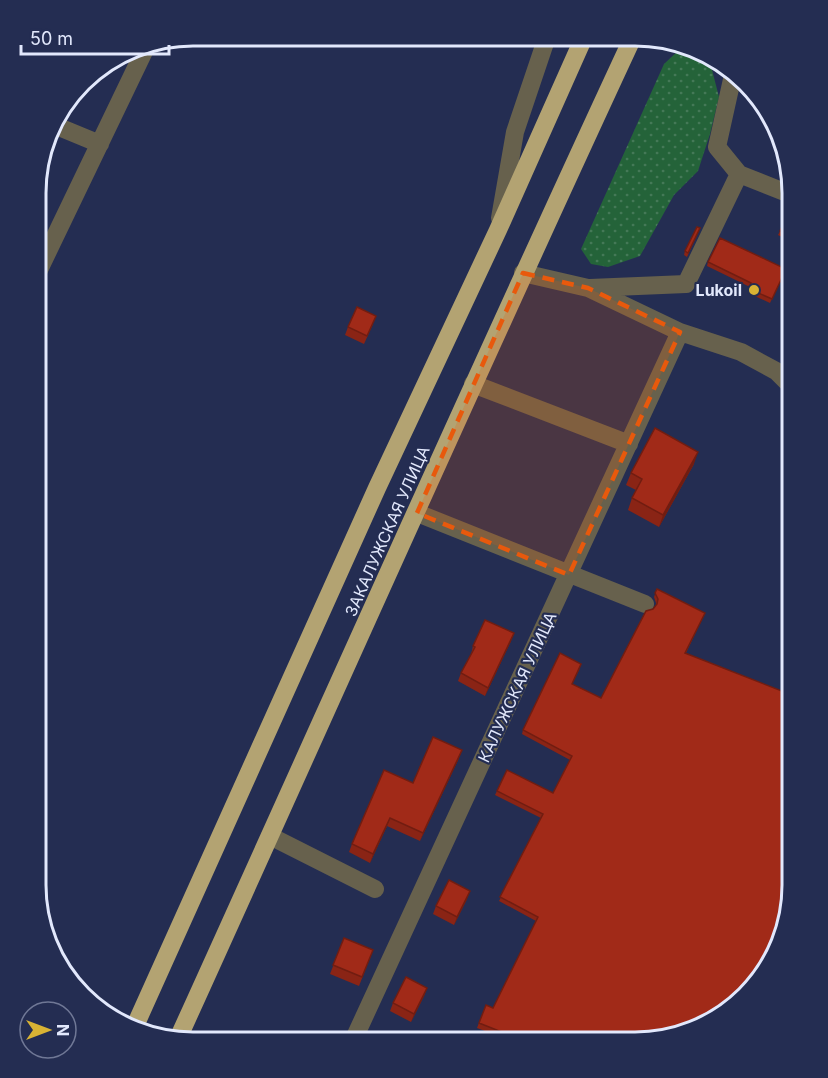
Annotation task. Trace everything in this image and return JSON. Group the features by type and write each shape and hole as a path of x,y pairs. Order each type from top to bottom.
{"highway":[{"path":"138,1020 377,488 498,230 580,46"},
{"name":"ЗАКАЛУЖСКАЯ УЛИЦА","path":"182,1031 417,513 523,273 629,46"}],"street":[{"path":"498,230 515,132 544,46"},
{"path":"46,255 142,56"},
{"path":"731,83 717,147 739,174 782,191"},
{"path":"62,128 100,144"},
{"path":"588,288 686,284 739,174"},
{"path":"523,273 588,288 680,332 741,352 776,371 782,377"},
{"name":"КАЛУЖСКАЯ УЛИЦА","path":"361,1032 680,332"},
{"path":"473,384 628,444"},
{"path":"417,513 645,604"},
{"path":"270,836 375,889"}],"highlighted area":[{"path":"523,273 588,288 680,332 569,575 417,513"}],"green space":[{"path":"676,53 712,69 719,97 698,171 674,195 640,256 608,267 591,264 581,249 664,64"}],"building":[{"path":"697,227 700,228 688,253 685,251"},
{"path":"720,238 782,267 782,278 772,299 749,289 751,283 708,262"},
{"path":"357,307 376,316 367,336 348,327"},
{"path":"655,428 698,452 663,515 632,498 642,479 631,473"},
{"path":"657,589 705,613 685,653 781,691 781,894 774,932 757,966 731,995 716,1007 682,1024 663,1029 634,1032 502,1032 479,1023 486,1005 493,1008 538,917 500,897 543,814 497,791 507,770 553,793 572,756 523,730 560,653 581,664 572,684 601,698 646,611 653,609 657,604 658,599 655,593"},
{"path":"485,620 514,633 488,688 461,673 475,647 473,646"},
{"path":"433,737 462,750 423,833 390,818 373,854 352,844 384,770 413,783"},
{"path":"449,880 470,891 457,917 436,906"},
{"path":"344,938 373,950 362,977 333,965"},
{"path":"406,977 427,988 414,1014 393,1003"}],"place":[{"name":"Lukoil","path":"754,290"}]}
